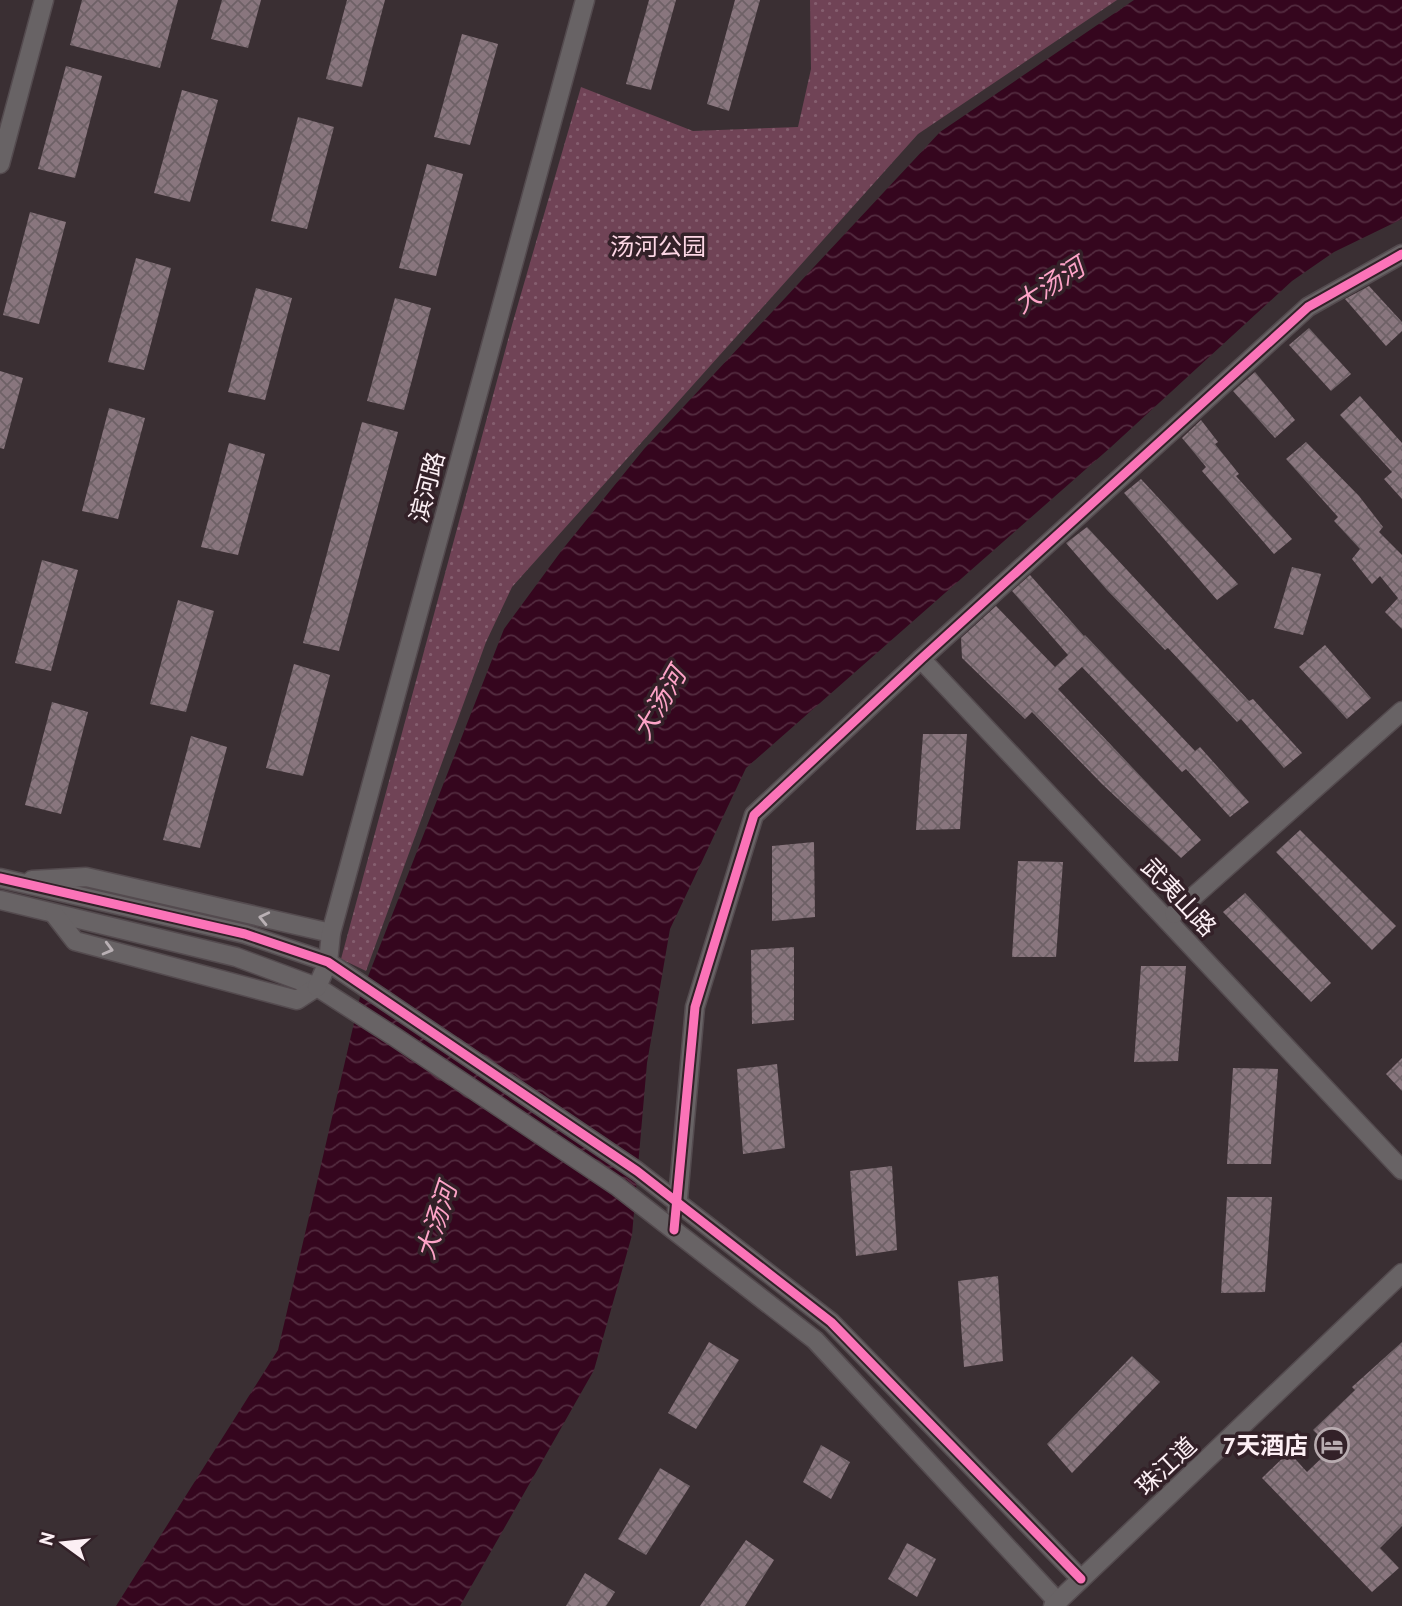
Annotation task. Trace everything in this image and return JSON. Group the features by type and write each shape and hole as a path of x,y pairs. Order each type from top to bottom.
{"street":[{"path":"0,164 44,0"},
{"name":"滨河路","path":"317,987 328,962 331,933 586,0"},
{"path":"674,1230 695,1007 754,815 921,659 1308,307 1402,254"},
{"name":"武夷山路","path":"921,659 1402,1170"},
{"path":"1174,914 1402,711"},
{"path":"6,880 86,877 331,933"},
{"path":"6,880 245,934 328,962 637,1171 831,1322 1081,1580"},
{"path":"0,900 236,957 317,987 617,1186 815,1340 1056,1604"},
{"path":"54,914 75,941 297,1000 317,987"},
{"name":"珠江道","path":"1056,1604 1402,1273"}],"green space":[{"name":"汤河公园","path":"810,0 1117,0 918,134 512,587 486,642 366,971 341,959 512,325 581,87 693,131 798,127 811,69"}],"water":[{"name":"大汤河","path":"1134,0 1402,0 1402,219 1334,252 1292,281 1111,447 746,768 670,929 647,1063 632,1235 594,1370 460,1606 116,1606 278,1350 360,997 504,629 562,550 644,449 940,132"}],"building":[{"path":"82,0 178,0 160,68 70,45"},
{"path":"222,0 261,0 248,48 211,39"},
{"path":"347,0 385,0 362,87 326,79"},
{"path":"649,0 676,0 651,90 626,84"},
{"path":"735,0 760,0 729,111 707,104"},
{"path":"462,34 498,44 470,145 434,137"},
{"path":"66,66 102,76 75,178 38,169"},
{"path":"182,90 218,100 190,202 154,193"},
{"path":"298,117 334,127 307,229 271,221"},
{"path":"427,164 463,174 436,276 399,268"},
{"path":"30,212 66,222 39,324 3,315"},
{"path":"136,258 171,268 144,370 108,362"},
{"path":"1369,286 1402,322 1402,331 1386,346 1345,299"},
{"path":"256,288 292,298 265,400 228,392"},
{"path":"395,298 431,308 404,410 367,401"},
{"path":"1309,328 1351,374 1331,391 1289,345"},
{"path":"0,371 23,378 4,449 0,448"},
{"path":"1255,372 1295,420 1275,438 1233,391"},
{"path":"1360,396 1402,443 1402,499 1384,479 1392,472 1340,415"},
{"path":"109,408 145,418 118,519 82,511"},
{"path":"1201,420 1218,442 1215,444 1239,474 1236,476 1292,539 1274,554 1202,471 1206,467 1182,438"},
{"path":"362,422 398,432 339,651 303,643"},
{"path":"1306,442 1359,496 1383,527 1379,532 1402,555 1402,629 1385,612 1398,598 1380,576 1372,584 1352,559 1360,549 1334,521 1338,517 1286,459"},
{"path":"229,443 265,454 238,555 201,547"},
{"path":"1141,479 1238,584 1217,600 1124,493"},
{"path":"1087,527 1249,701 1253,699 1302,753 1284,768 1241,719 1237,722 1168,648 1165,650 1107,590 1066,543"},
{"path":"42,560 78,570 51,671 15,663"},
{"path":"1292,567 1321,574 1303,635 1274,628"},
{"path":"1030,575 1084,636 1195,751 1200,747 1249,802 1230,817 1186,769 1182,772 1082,667 1058,689 1201,840 1181,858 1102,784 1032,712 1025,719 962,658 961,638 996,606 1055,667 1068,655 1012,591"},
{"path":"178,600 214,611 186,712 150,704"},
{"path":"1325,645 1371,698 1347,719 1299,667"},
{"path":"294,664 330,675 303,776 266,768"},
{"path":"52,702 88,712 61,814 25,805"},
{"path":"923,734 967,734 960,829 916,830"},
{"path":"191,736 227,747 200,848 163,840"},
{"path":"1300,830 1396,926 1372,950 1276,852"},
{"path":"814,842 815,917 772,921 772,846"},
{"path":"1018,861 1063,862 1056,957 1012,957"},
{"path":"1245,893 1331,983 1311,1002 1223,912"},
{"path":"794,947 794,1020 752,1024 751,950"},
{"path":"1141,966 1186,966 1178,1061 1134,1062"},
{"path":"1402,1058 1402,1091 1386,1074"},
{"path":"777,1064 785,1148 743,1154 737,1069"},
{"path":"1233,1068 1278,1069 1271,1164 1227,1164"},
{"path":"892,1166 897,1250 856,1256 850,1171"},
{"path":"1227,1197 1272,1197 1265,1292 1221,1293"},
{"path":"998,1276 1003,1361 964,1367 958,1281"},
{"path":"709,1342 739,1360 696,1429 668,1413"},
{"path":"1402,1342 1402,1526 1380,1548 1399,1568 1372,1592 1262,1478 1289,1452 1307,1472 1332,1448 1313,1430 1355,1390 1352,1387"},
{"path":"1132,1356 1160,1382 1072,1473 1047,1444"},
{"path":"821,1445 850,1462 831,1499 803,1482"},
{"path":"660,1468 690,1486 646,1555 618,1539"},
{"path":"746,1540 774,1560 745,1606 700,1606"},
{"path":"907,1543 936,1559 917,1597 888,1579"},
{"path":"585,1573 615,1592 606,1606 566,1606"}],"cycle path":[{"path":"674,1230 695,1007 754,815 921,659 1308,307 1402,254"},
{"path":"0,878 245,934 328,962 637,1171 831,1322 1081,1579"}],"place":[{"name":"7天酒店","path":"1332,1445"}]}
